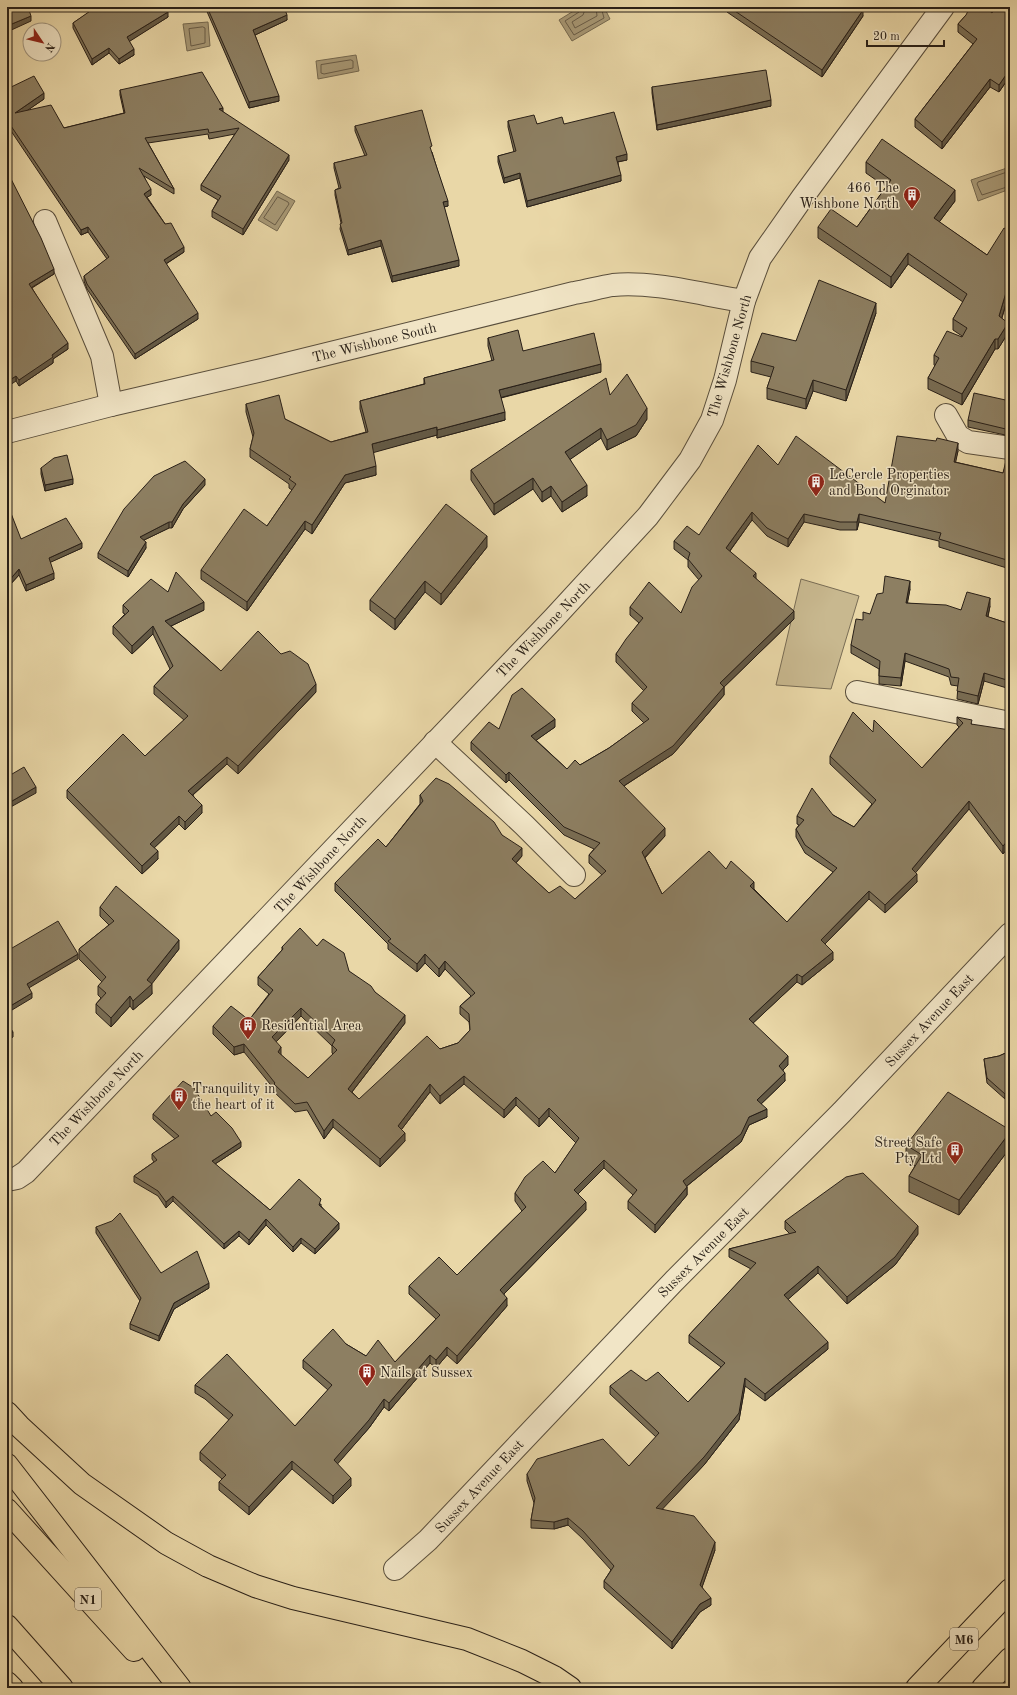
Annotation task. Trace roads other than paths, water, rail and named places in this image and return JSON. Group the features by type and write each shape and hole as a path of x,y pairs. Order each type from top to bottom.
{"main road":[{"path":"7,1413 82,1484 166,1543 208,1566 255,1586 293,1598 467,1639 522,1661 554,1677 570,1688"},
{"path":"7,1465 180,1688"},
{"name":"N1","path":"7,1510 169,1688"},
{"name":"M6","path":"917,1688 1010,1590"},
{"path":"7,1626 62,1688"},
{"path":"983,1688 1010,1659"},
{"path":"7,1683 12,1688"}],"street":[{"name":"The Wishbone North","path":"16,1176 620,548 674,484 690,460 712,420 725,380 744,301 757,266 771,242 943,7"},
{"path":"45,221 102,356 111,405"},
{"name":"The Wishbone South","path":"7,432 111,405 262,370 574,293 613,285 672,288 744,301"},
{"path":"946,415 958,436 968,442 1010,448"},
{"path":"857,692 1010,723"},
{"path":"435,742 524,825 574,875"},
{"name":"Sussex Avenue East","path":"395,1569 428,1540 674,1281 842,1112 1010,934"}],"water":[{"path":"580,7 604,7 610,19 572,41 559,20"},
{"path":"208,22 210,46 187,51 183,24"},
{"path":"356,55 359,71 318,79 316,61"},
{"path":"1010,167 1010,189 978,201 971,180"},
{"path":"277,191 295,201 277,231 258,220"}],"place":[{"name":"466 The Wishbone North","path":"912,210"},
{"name":"LeCercle Properties and Bond Orginator","path":"816,497"},
{"name":"Residential Area","path":"248,1040"},
{"name":"Tranquility in the heart of it","path":"179,1111"},
{"name":"Street Safe Pty Ltd","path":"955,1165"},
{"name":"Nails at Sussex","path":"367,1387"}]}
